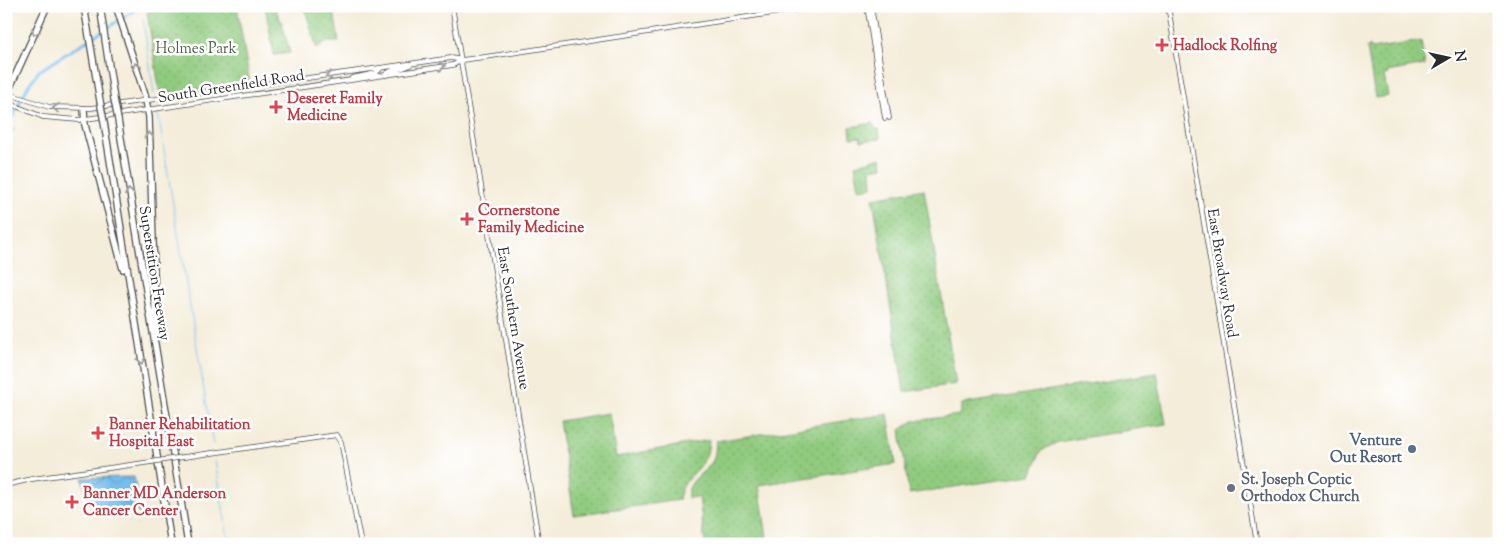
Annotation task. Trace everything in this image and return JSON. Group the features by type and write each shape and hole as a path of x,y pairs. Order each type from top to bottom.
{"highway":[{"path":"7,94 47,6"},
{"name":"Superstition Freeway","path":"84,6 171,544"},
{"name":"Superstition Freeway","path":"100,6 165,413 188,544"},
{"path":"116,6 148,110 155,326 165,413"},
{"path":"84,109 85,120 133,312"}],"main road":[{"name":"East Southern Avenue","path":"452,6 539,544"},
{"name":"South Greenfield Road","path":"7,94 29,102 57,108 84,109 451,58 462,60 819,6"},
{"path":"867,6 887,118 871,6"},
{"name":"East Broadway Road","path":"1168,6 1257,544"},
{"name":"South Greenfield Road","path":"6,102 25,111 54,119 85,120 453,65 462,60"},
{"path":"384,75 389,71 407,68 411,64"},
{"path":"348,80 355,76 376,73 380,68"},
{"path":"6,486 32,479 331,434 338,435 361,544"}],"green space":[{"name":"Holmes Park","path":"157,6 237,6 250,84 160,94 147,12"},
{"path":"265,6 274,6 282,23 290,53 274,55"},
{"path":"304,6 333,6 339,42 327,42 317,49"},
{"path":"1421,41 1425,65 1387,72 1388,74 1384,75 1388,96 1375,98 1367,47 1370,46 1371,49"},
{"path":"873,123 875,129 879,129 880,139 861,141 860,137 851,138 850,127"},
{"path":"881,157 883,167 871,169 872,187 859,189 855,165"},
{"path":"924,189 956,384 904,392 873,198"},
{"path":"1157,373 1166,424 1058,442 1041,451 1031,475 909,494 900,430 913,421 959,415 962,404"},
{"path":"609,413 616,457 709,440 703,462 687,481 679,500 574,515 559,421"},
{"path":"888,414 896,464 759,485 768,544 705,544 699,497 688,498 688,492 693,482 713,460 716,441"}],"water":[{"path":"134,477 140,514 133,508 113,510 96,504 88,495 82,478"}],"waterway":[{"path":"6,130 28,86 39,71 142,6"},
{"path":"143,18 154,94"},
{"path":"158,114 213,444"},
{"path":"6,140 16,127"},
{"path":"215,460 229,544"}],"place":[{"name":"Hadlock Rolfing","path":"1162,45"},
{"name":"Deseret Family Medicine","path":"276,107"},
{"name":"Cornerstone Family Medicine","path":"467,219"},
{"name":"Banner Rehabilitation Hospital East","path":"98,433"},
{"name":"Venture Out Resort","path":"1412,449"},
{"name":"St. Joseph Coptic Orthodox Church","path":"1231,488"},
{"name":"Banner MD Anderson Cancer Center","path":"72,502"}]}
